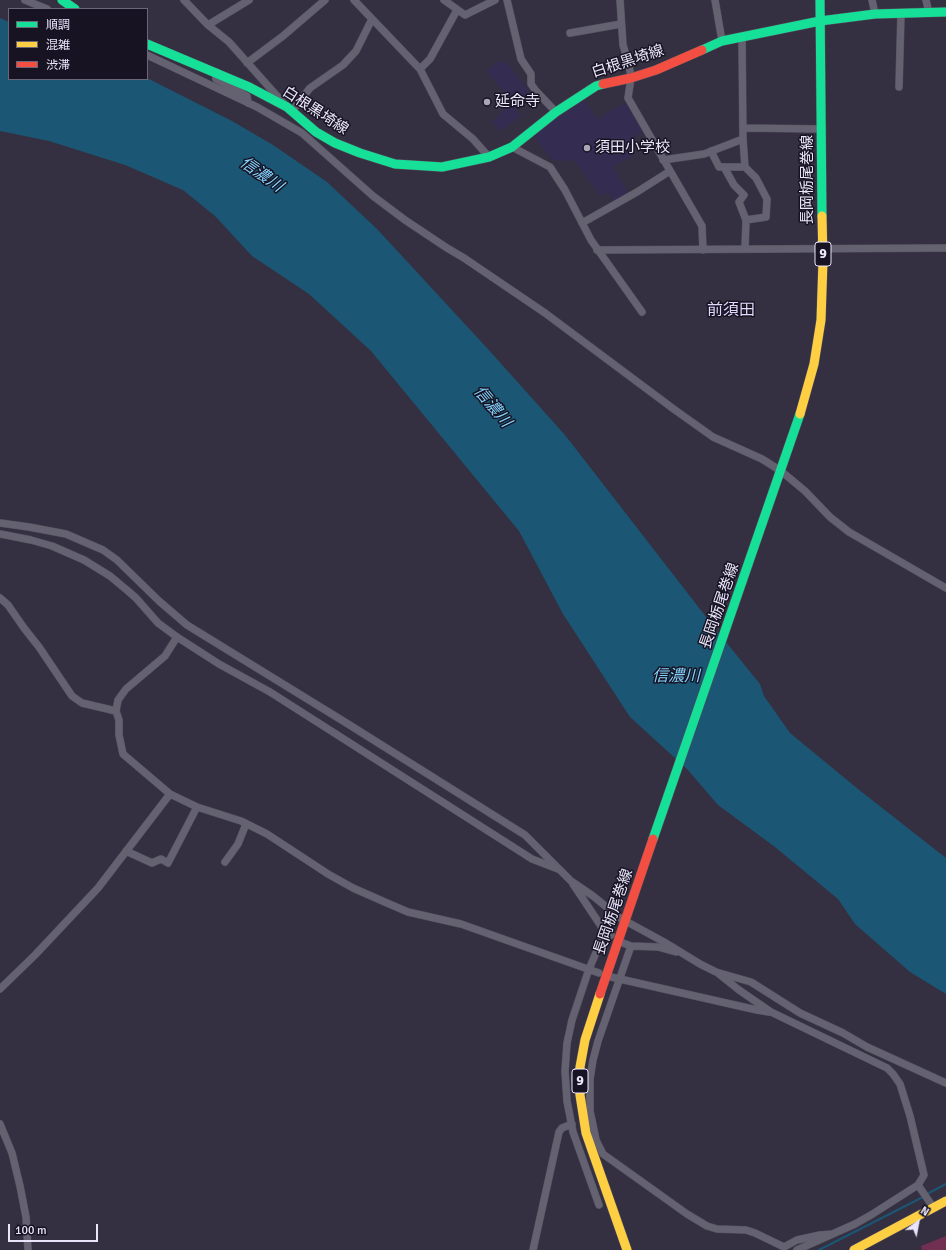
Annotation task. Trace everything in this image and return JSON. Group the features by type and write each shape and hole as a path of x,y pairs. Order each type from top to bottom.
{"main road":[{"path":"62,0 74,8"},
{"name":"長岡栃尾巻線","path":"627,1250 599,1156 586,1132 582,1109 580,1067 585,1040 590,1024 801,413 817,352 821,320 823,249 820,0"},
{"name":"白根黒埼線","path":"148,44 249,87 289,109 316,132 335,143 395,164 450,166 489,157 512,147 556,112 596,86 631,78 656,70 722,41 820,21 875,14 946,12"},
{"path":"854,1250 932,1205 946,1201"}],"street":[{"path":"25,0 45,8"},
{"path":"184,0 208,25 229,42 247,64 289,109 310,88 343,65 356,51 372,19"},
{"path":"208,25 249,0"},
{"path":"247,64 325,0"},
{"path":"355,0 420,69 443,114 474,139 489,157"},
{"path":"444,0 465,15 495,0"},
{"path":"507,0 521,59 531,74 531,84 556,112"},
{"path":"620,0 622,46 629,65 631,78 628,98 702,226 703,250"},
{"path":"715,0 722,41"},
{"path":"872,0 875,14"},
{"path":"926,0 929,12"},
{"path":"420,69 430,59 457,10"},
{"path":"899,87 901,14"},
{"path":"570,33 621,24"},
{"path":"742,38 743,139 745,167 756,178 767,199 766,217 746,220"},
{"path":"148,55 248,103 302,133 385,205 544,312 693,423 714,437 762,459 781,471 799,485 830,517 849,532 946,588"},
{"path":"216,72 216,79 247,96 248,103"},
{"path":"743,128 822,129"},
{"path":"663,160 704,154 743,139"},
{"path":"512,147 550,167 565,190 597,250 642,312"},
{"path":"712,151 719,167 745,167"},
{"path":"724,167 734,185 744,195 739,202 746,220 745,249"},
{"path":"582,222 637,192 670,171"},
{"path":"597,250 946,248"},
{"path":"0,524 30,527 66,534 103,550 117,560 159,601 187,625 525,835 562,871 608,933 589,969 570,1028 567,1044 567,1101 572,1124 599,1205"},
{"path":"0,534 52,546 84,560 128,591 158,623 177,637 219,664 270,692 532,859 562,871"},
{"path":"0,598 8,605 39,647 72,696 82,703 116,711"},
{"path":"177,637 165,656 126,689 118,700 116,711 119,720 119,735 123,754 170,794 196,807 246,824 267,834 328,874 353,888 408,912 461,924 599,973"},
{"path":"0,989 35,955 98,888 170,794"},
{"path":"126,850 152,863 161,860 168,862 196,807"},
{"path":"225,862 238,844 246,824"},
{"path":"570,881 593,896 625,921 700,964 716,972 751,982 800,1013 843,1033 867,1047 946,1083"},
{"path":"624,943 631,946 658,947 685,955"},
{"path":"631,946 598,1041 588,1079 590,1111 599,1156 707,1226 717,1229 746,1230 784,1247 798,1240 832,1234"},
{"path":"716,972 771,1012 887,1068 900,1084 904,1097 924,1175 919,1186 871,1215 797,1250"},
{"path":"611,977 771,1012"},
{"path":"0,1124 12,1154 20,1186 26,1217 28,1250"},
{"path":"533,1250 559,1132 562,1128 572,1124"},
{"path":"584,1161 599,1156"},
{"path":"919,1186 932,1205"}],"shaded area":[{"path":"497,62 506,62 530,92 514,106 521,116 501,131 492,123 510,101 487,71"},
{"name":"須田小学校","path":"583,99 597,119 626,102 643,131 628,142 635,155 613,166 629,194 614,202 608,192 601,196 575,161 553,160 534,136 558,116"},
{"path":"946,1236 946,1250 922,1250 921,1246"}],"water":[{"name":"信濃川","path":"0,18 8,22 8,80 148,80 148,79 232,121 273,145 327,182 377,229 565,435 760,684 764,696 790,733 946,858 946,994 910,972 855,924 838,899 775,847 718,805 687,769 630,717 563,614 519,531 371,351 309,294 252,256 215,216 183,190 125,165 49,141 0,131"}],"waterway":[{"path":"927,1194 946,1184"},
{"path":"819,1250 923,1197"}],"tunnel":[{"path":"571,1079 586,1079"}],"traffic: fast":[{"path":"62,0 74,8"},
{"path":"820,0 822,216"},
{"path":"702,50 722,41 820,21 875,14 946,12"},
{"path":"148,44 249,87 287,107 316,132 335,143 395,164 442,167 489,157 512,147 556,112 596,86 603,84"},
{"path":"653,839 800,414"}],"traffic: slow":[{"path":"800,414 814,364 821,320 823,261 822,216"},
{"path":"600,994 585,1040 580,1067 580,1095 586,1133 627,1250"},
{"path":"854,1250 946,1201"}],"traffic: jam":[{"path":"603,84 631,78 656,70 702,50"},
{"path":"600,994 653,839"}],"place":[{"name":"延命寺","path":"487,102"},
{"name":"須田小学校","path":"587,148"}],"district":[{"name":"前須田","path":"731,311"}]}
